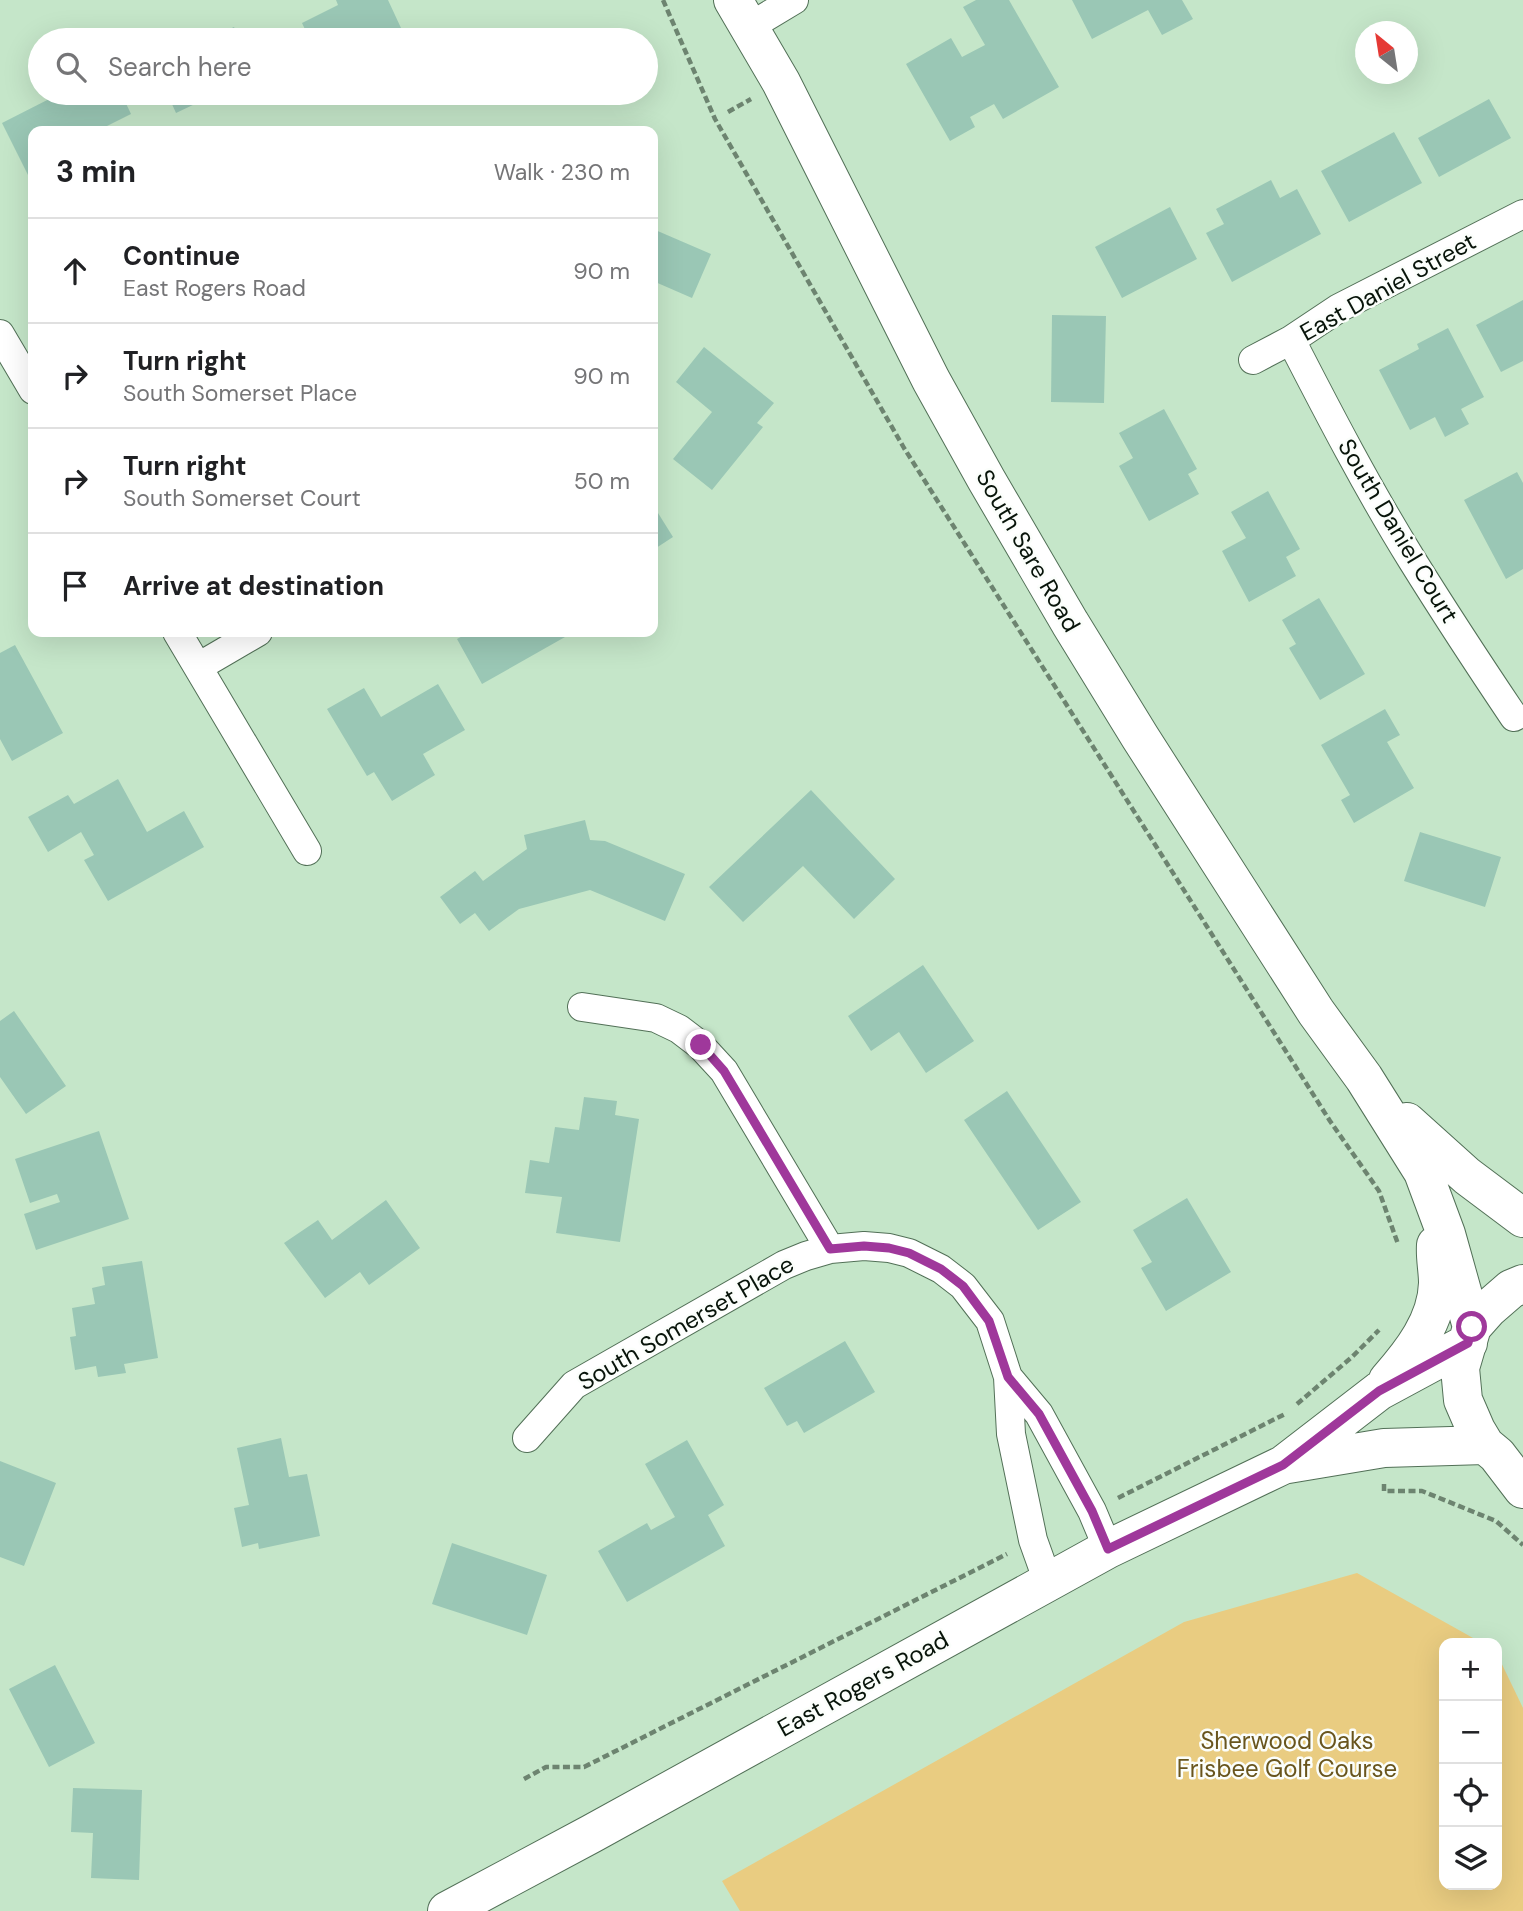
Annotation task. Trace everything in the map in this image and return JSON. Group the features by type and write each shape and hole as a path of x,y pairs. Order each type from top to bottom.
{"main road":[{"name":"South Sare Road","path":"741,13 781,82 931,380 1070,623 1316,1012 1364,1078 1423,1172 1449,1244 1470,1335"},
{"name":"South Sare Road","path":"1364,1078 1440,1153 1521,1215"},
{"path":"1379,1391 1411,1352 1434,1311 1438,1284 1436,1226 1431,1194"},
{"path":"1523,1284 1511,1289 1488,1309 1470,1335 1460,1368 1463,1400 1476,1430 1501,1453 1523,1489"},
{"name":"East Rogers Road","path":"447,1911 603,1828 1108,1549 1283,1465 1379,1391 1470,1335"},
{"name":"East Rogers Road","path":"1283,1465 1391,1448 1501,1453"}],"street":[{"path":"741,13 794,0"},
{"name":"East Daniel Street","path":"1253,360 1339,308 1523,214"},
{"path":"0,334 28,382"},
{"name":"South Daniel Court","path":"1290,340 1410,558 1514,716"},
{"path":"180,637 307,851"},
{"path":"198,667 249,637"},
{"path":"582,1007 656,1018 701,1045 724,1071 830,1249"},
{"name":"South Somerset Place","path":"527,1438 574,1385 784,1265 830,1249 864,1246 909,1253 941,1269 963,1286 989,1321 1008,1377 1011,1434 1033,1540 1048,1582"},
{"name":"South Somerset Place","path":"1008,1377 1039,1414 1092,1511 1108,1549"}],"path":[{"path":"663,0 716,120 904,448 1330,1121 1379,1191 1399,1247"},
{"path":"728,111 752,99"},
{"path":"1119,1497 1286,1414 1352,1357 1386,1322"},
{"path":"1384,1491 1422,1491 1496,1521 1523,1545"},
{"path":"524,1779 545,1767 584,1767 1010,1552"}],"green space":[{"name":"Sherwood Oaks Frisbee Golf Course","path":"1357,1573 1473,1638 1439,1638 1439,1890 1502,1890 1502,1664 1523,1708 1523,1911 740,1911 722,1881 1184,1622"}],"building":[{"path":"336,0 388,0 401,28 304,28 302,23 338,5"},
{"path":"976,0 1009,0 1059,87 1003,119 994,104 970,117 975,127 950,141 906,64 951,38 962,57 985,45 963,7"},
{"path":"1072,0 1182,0 1193,19 1162,35 1148,10 1092,39"},
{"path":"1489,99 1511,138 1439,177 1418,138"},
{"path":"37,105 127,105 131,114 107,126 28,126 28,175 2,123"},
{"path":"172,105 193,105 176,113"},
{"path":"1394,132 1422,183 1349,222 1321,171"},
{"path":"1271,180 1280,198 1297,189 1321,234 1232,282 1206,233 1224,224 1216,209"},
{"path":"1170,207 1197,259 1122,298 1095,247"},
{"path":"658,231 711,254 692,298 658,283"},
{"path":"1523,300 1523,361 1501,372 1476,325"},
{"path":"1052,315 1106,316 1104,403 1051,402"},
{"path":"1448,328 1484,397 1461,409 1469,424 1445,437 1435,417 1410,430 1379,370 1419,349 1417,344"},
{"path":"704,347 774,403 757,423 763,427 712,490 673,459 712,412 676,382"},
{"path":"1164,409 1197,469 1188,474 1199,494 1149,521 1119,466 1133,458 1119,433"},
{"path":"1517,472 1523,483 1523,569 1506,579 1464,500"},
{"path":"1268,491 1300,549 1286,557 1296,576 1249,602 1222,551 1246,538 1231,512"},
{"path":"658,513 673,537 658,547"},
{"path":"1319,598 1365,674 1320,700 1289,648 1296,644 1282,620"},
{"path":"461,637 565,637 482,684 457,639"},
{"path":"15,645 63,733 12,761 0,739 0,653"},
{"path":"438,684 465,730 423,754 435,775 392,801 374,772 367,776 327,709 364,688 381,717"},
{"path":"1385,709 1400,735 1387,742 1414,788 1354,823 1341,800 1350,795 1321,745"},
{"path":"118,779 147,832 184,811 204,847 108,901 84,860 94,855 81,832 48,852 28,817 68,795 74,804"},
{"path":"811,790 895,879 854,919 803,866 743,922 709,887"},
{"path":"585,820 590,840 605,841 685,874 665,921 590,890 519,909 489,931 475,913 460,924 440,897 475,871 483,881 527,849 524,835"},
{"path":"1420,832 1501,857 1485,907 1404,881"},
{"path":"923,965 974,1041 926,1073 899,1032 871,1051 848,1016"},
{"path":"14,1011 66,1086 26,1114 0,1077 0,1021"},
{"path":"1007,1091 1081,1202 1038,1230 964,1120"},
{"path":"584,1097 617,1101 615,1115 639,1119 620,1242 556,1233 562,1197 525,1193 530,1160 549,1163 555,1127 579,1130"},
{"path":"99,1131 129,1219 36,1250 24,1214 60,1202 57,1194 30,1203 15,1159"},
{"path":"1187,1198 1231,1272 1166,1311 1141,1268 1152,1262 1133,1230"},
{"path":"386,1200 420,1248 369,1285 360,1272 325,1298 284,1243 318,1220 332,1240"},
{"path":"142,1261 158,1358 124,1364 126,1373 98,1377 96,1366 75,1370 70,1337 76,1336 72,1308 95,1304 92,1288 105,1285 102,1267"},
{"path":"845,1341 875,1392 804,1433 797,1421 787,1426 764,1388"},
{"path":"281,1438 289,1477 307,1474 320,1536 259,1549 258,1543 242,1547 234,1508 249,1505 237,1448"},
{"path":"687,1440 724,1505 708,1515 725,1546 627,1602 598,1551 647,1523 651,1530 675,1517 645,1464"},
{"path":"0,1461 56,1483 24,1566 0,1557"},
{"path":"452,1543 547,1575 527,1635 432,1604"},
{"path":"55,1665 95,1743 49,1767 9,1689"},
{"path":"73,1788 142,1790 139,1880 91,1878 93,1833 71,1832"}],"route":[{"path":"701,1045 724,1071 830,1249 864,1246 909,1253 941,1269 963,1286 989,1321 1008,1377 1039,1414 1092,1511 1108,1549 1283,1465 1379,1391 1468,1343 1472,1327"}]}
